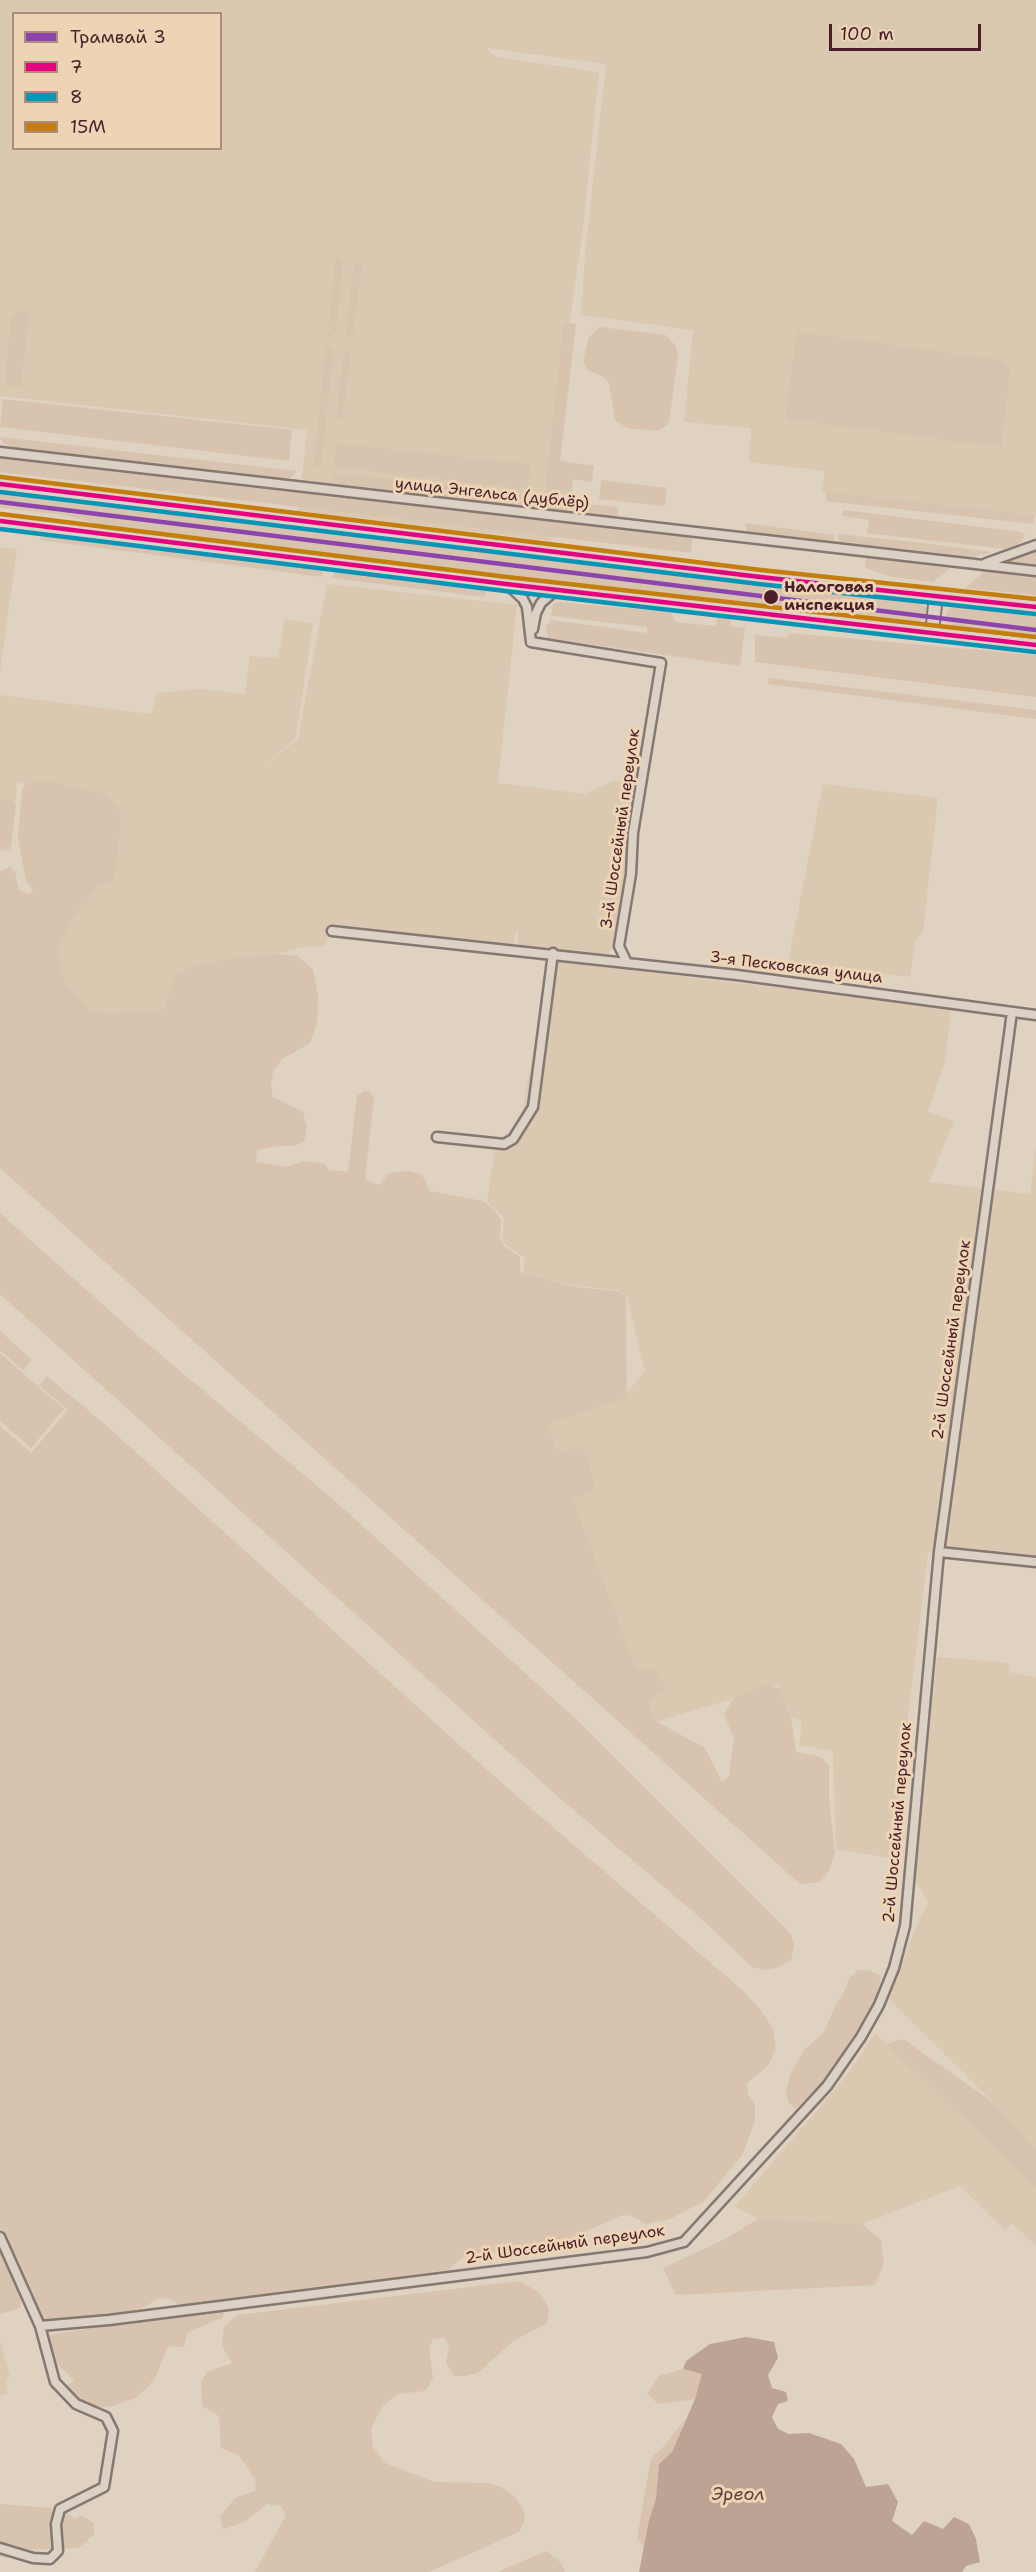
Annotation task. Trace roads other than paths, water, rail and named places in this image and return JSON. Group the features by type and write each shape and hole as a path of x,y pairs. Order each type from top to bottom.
{"main road":[{"path":"0,484 748,575 1036,607"},
{"path":"0,521 507,584 1036,645"},
{"path":"932,632 936,596"}],"street":[{"name":"улица Энгельса (дублёр)","path":"0,452 1036,571"},
{"path":"981,564 1036,545"},
{"path":"507,584 523,599 531,642"},
{"path":"531,642 536,613 548,595 557,589"},
{"name":"3-й Шоссейный переулок","path":"531,642 661,663 633,833 630,884 619,946 627,963"},
{"name":"3-я Песковская улица","path":"333,931 553,953 1036,1015"},
{"path":"437,1137 504,1144 513,1139 533,1107 553,953"},
{"name":"2-й Шоссейный переулок","path":"40,2326 98,2321 635,2253 684,2242 827,2086 861,2037 879,2005 894,1968 905,1926 939,1552 1012,1012"},
{"path":"939,1552 1036,1562"},
{"path":"0,2237 40,2326 55,2382 76,2404 106,2417 113,2431 104,2487 60,2509 56,2524 58,2551 50,2559 33,2558 0,2548"}],"water":[{"name":"Эреол","path":"746,2337 774,2342 778,2358 768,2375 772,2388 786,2392 788,2401 778,2404 772,2417 778,2429 789,2434 809,2433 841,2444 854,2459 866,2487 888,2484 898,2502 892,2521 912,2535 924,2521 943,2529 954,2517 969,2524 976,2539 980,2562 966,2566 962,2572 639,2572 649,2520 656,2499 659,2464 672,2452 695,2399 702,2374 683,2369 686,2361 710,2344"}],"tram line":[{"name":"3","path":"0,502 1036,630"}],"place":[{"name":"Налоговая инспекция","path":"771,597"}]}
